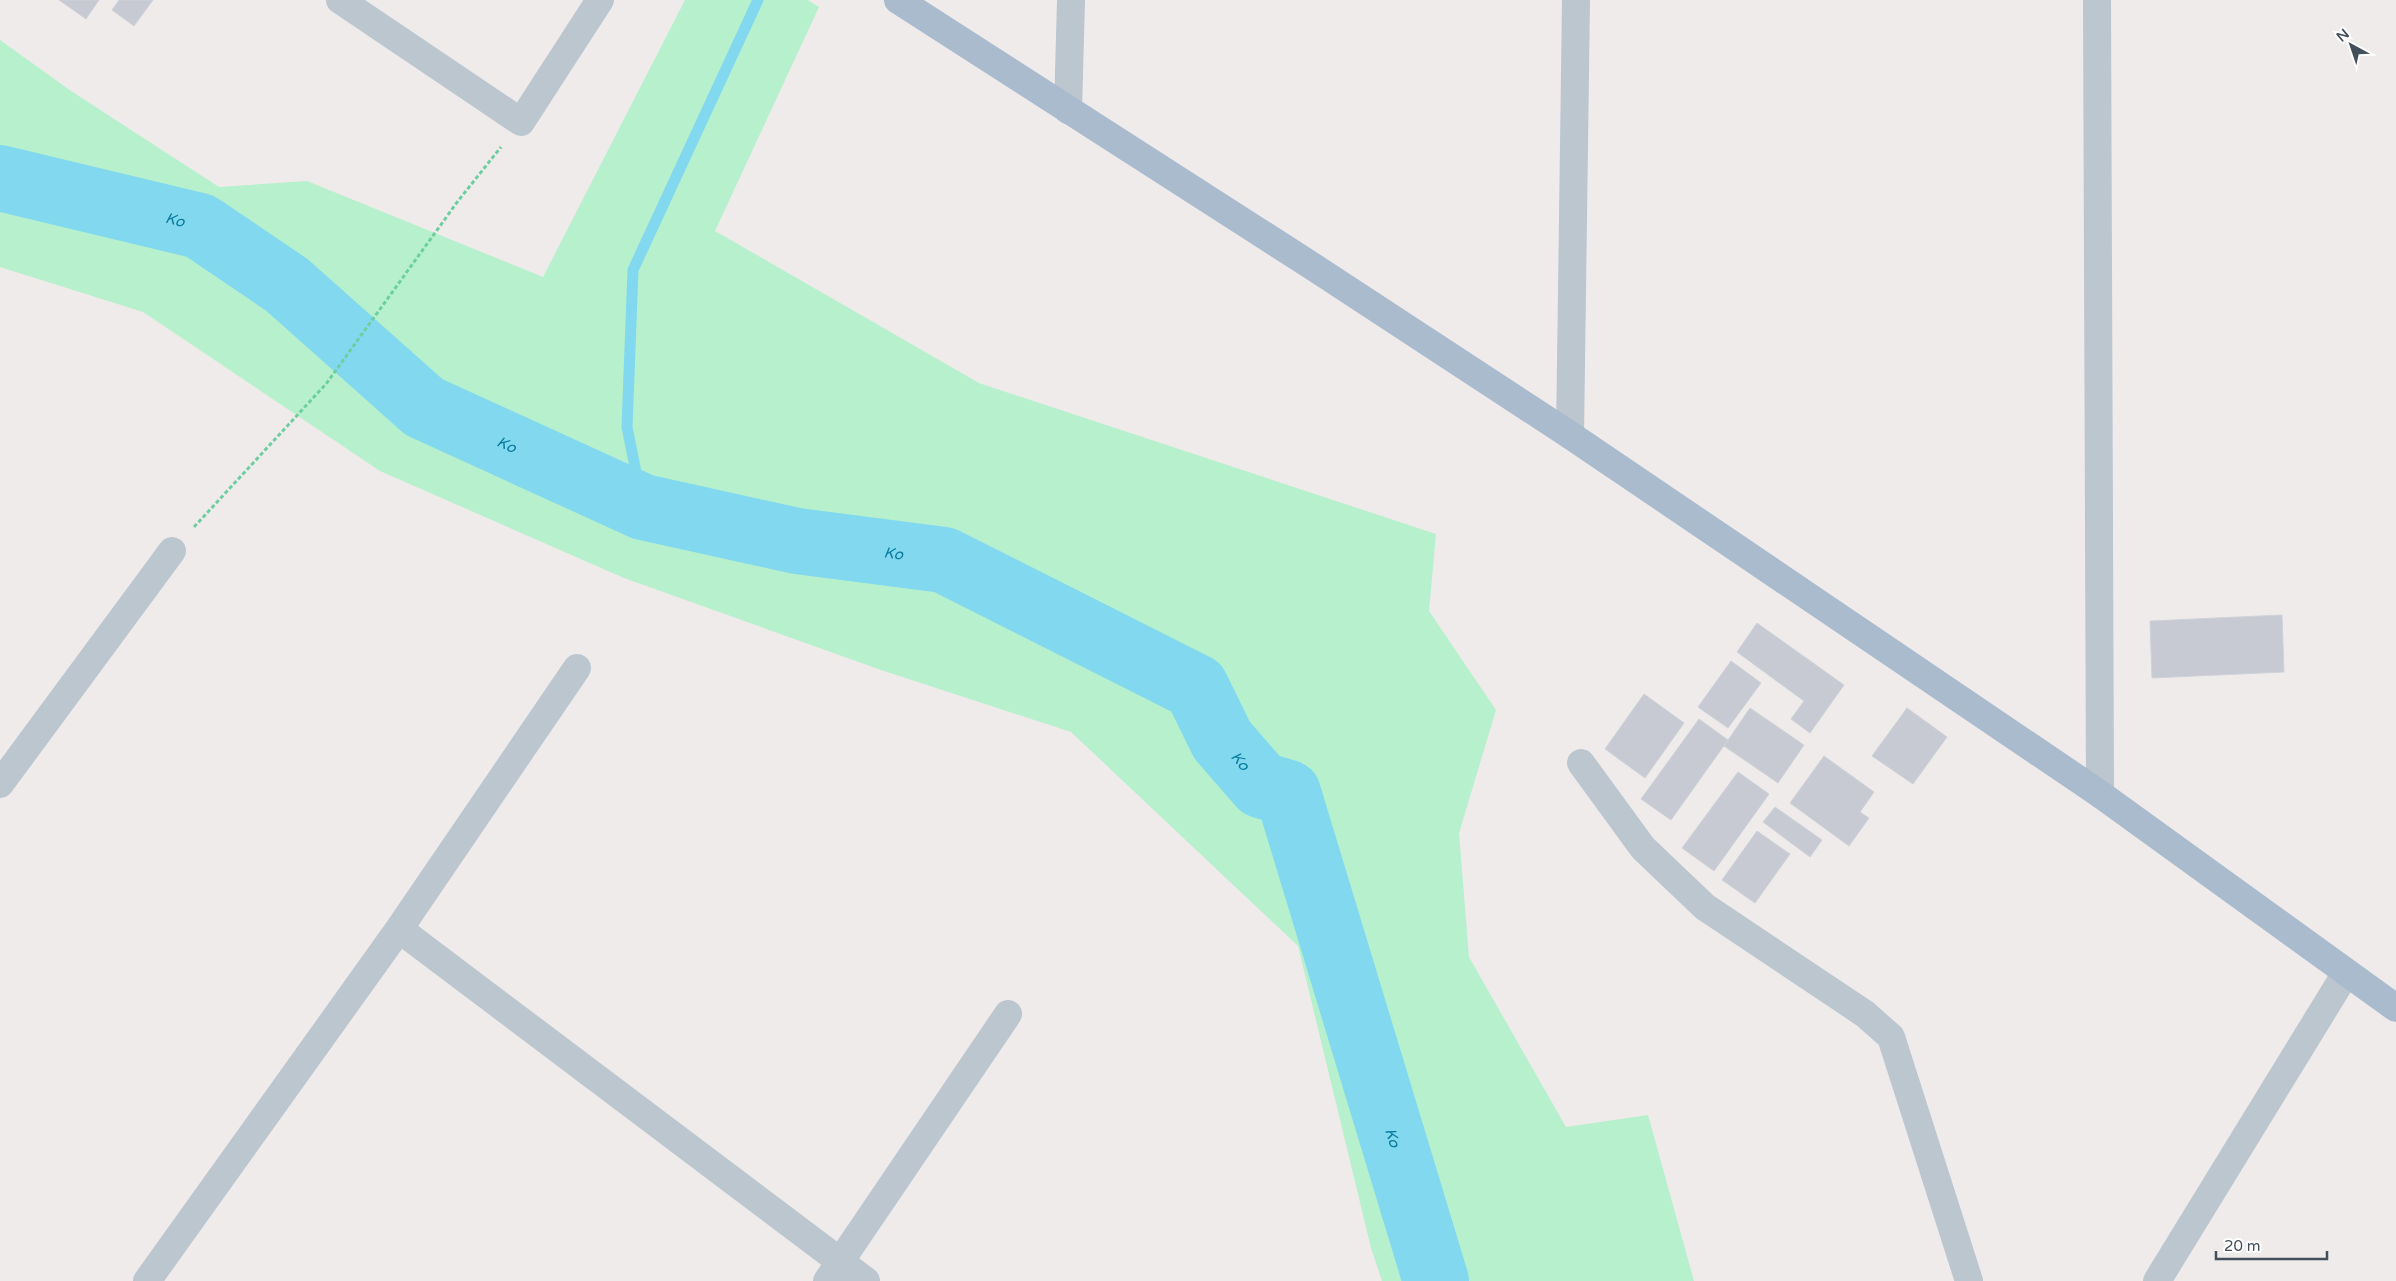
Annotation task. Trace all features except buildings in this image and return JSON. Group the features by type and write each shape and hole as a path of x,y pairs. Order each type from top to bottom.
{"main road":[{"path":"898,0 1570,435 2100,794 2396,1008"}],"street":[{"path":"340,0 521,122 600,0"},
{"path":"1068,110 1072,0"},
{"path":"1570,435 1576,0"},
{"path":"2097,0 2100,794"},
{"path":"0,784 172,551"},
{"path":"147,1281 400,929 577,668"},
{"path":"1581,763 1642,848 1705,908 1865,1014 1891,1037 1969,1281"},
{"path":"400,929 834,1271 866,1281"},
{"path":"2157,1281 2346,973"},
{"path":"834,1271 1008,1014"}],"path":[{"path":"172,551 326,384 458,201 521,122"}],"green space":[{"path":"685,0 808,0 819,7 715,231 979,383 1436,534 1429,611 1496,710 1459,833 1469,957 1566,1127 1648,1115 1694,1281 1382,1281 1371,1248 1298,946 1071,732 881,670 624,578 380,471 143,312 0,267 0,40 71,91 219,187 307,181 543,277"}],"waterway":[{"path":"643,507 627,427 633,270 758,0"},
{"name":"Ko","path":"0,178 200,226 287,285 424,407 643,507 797,541 944,560 1196,687 1222,740 1261,785 1288,793 1436,1281"}]}
